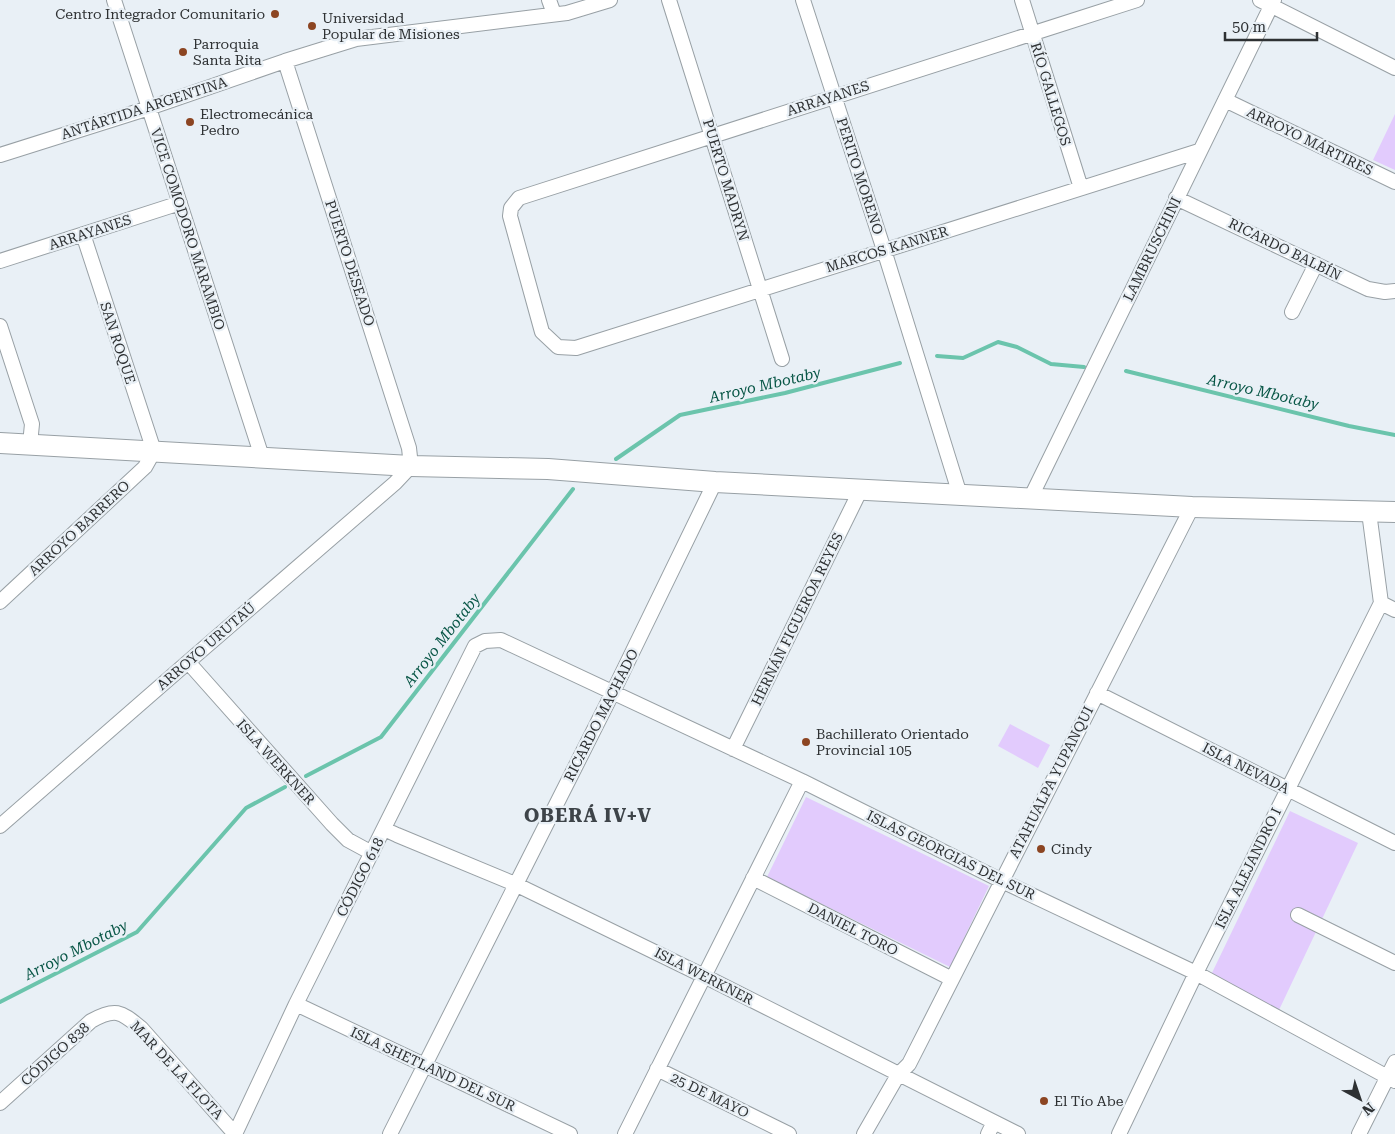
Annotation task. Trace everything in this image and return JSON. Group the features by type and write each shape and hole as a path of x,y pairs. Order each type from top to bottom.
{"street":[{"name":"VICE COMODORO MARAMBIO","path":"114,0 262,457"},
{"path":"549,0 554,14"},
{"name":"ANTÁRTIDA ARGENTINA","path":"0,155 356,39 567,13 610,0"},
{"name":"PUERTO MADRYN","path":"669,0 782,359"},
{"name":"PERITO MORENO","path":"803,0 884,250 960,495"},
{"name":"RÍO GALLEGOS","path":"1022,0 1081,188"},
{"name":"ARRAYANES","path":"576,348 558,347 542,332 510,216 511,208 518,198 1137,0"},
{"path":"1268,2 1395,68"},
{"name":"LAMBRUSCHINI","path":"1030,498 1225,100 1268,2"},
{"name":"PUERTO DESEADO","path":"285,61 409,448 411,466"},
{"name":"ARROYO MÁRTIRES","path":"1225,100 1395,182"},
{"name":"MARCOS KANNER","path":"576,348 760,288 1199,151"},
{"name":"RICARDO BALBÍN","path":"1176,198 1368,289 1385,292 1395,291"},
{"name":"ARRAYANES","path":"0,261 180,203"},
{"name":"SAN ROQUE","path":"83,234 154,451"},
{"path":"1292,312 1316,264"},
{"path":"0,326 32,424 30,444"},
{"path":"0,443 411,466 548,469 714,482 1192,507 1395,512"},
{"name":"ARROYO BARRERO","path":"2,598 145,467 154,451"},
{"name":"ARROYO URUTAÚ","path":"0,826 395,484 411,466"},
{"name":"RICARDO MACHADO","path":"390,1134 613,692 714,482"},
{"name":"HERNÁN FIGUEROA REYES","path":"733,750 860,490"},
{"name":"ATAHUALPA YUPANQUI","path":"864,1134 898,1074 909,1064 1192,507"},
{"path":"1369,512 1381,603 1395,610"},
{"name":"ISLA ALEJANDRO I","path":"1118,1134 1196,973 1381,603"},
{"name":"ISLAS GEORGIAS DEL SUR","path":"501,640 802,781 1002,881 1196,973 1391,1079"},
{"name":"CÓDIGO 618","path":"235,1134 296,1004 475,646 485,641 501,640"},
{"name":"ISLA WERKNER","path":"188,662 332,824 348,840 372,853"},
{"name":"ISLA NEVADA","path":"1096,693 1395,843"},
{"path":"625,1134 802,781"},
{"name":"ISLA WERKNER","path":"384,828 396,835 516,884 898,1074 991,1128 1018,1134"},
{"name":"DANIEL TORO","path":"753,878 952,979"},
{"path":"1298,915 1395,963"},
{"name":"ISLA SHETLAND DEL SUR","path":"296,1004 570,1134"},
{"name":"MAR DE LA FLOTA","path":"114,1012 126,1016 141,1028 235,1134"},
{"name":"CÓDIGO 838","path":"0,1103 92,1021 104,1014 114,1012"},
{"path":"1359,1134 1391,1079 1395,1062"},
{"name":"25 DE MAYO","path":"658,1069 789,1134"}],"shaded area":[{"path":"1395,114 1395,170 1373,160"},
{"path":"1010,724 1050,745 1038,768 998,746"},
{"path":"806,797 989,886 950,967 767,877"},
{"path":"1290,811 1358,843 1279,1010 1210,977"}],"waterway":[{"name":"Arroyo Mbotaby","path":"937,356 963,358 998,342 1017,347 1051,364 1084,367"},
{"name":"Arroyo Mbotaby","path":"616,459 680,415 785,393 900,363"},
{"name":"Arroyo Mbotaby","path":"1126,371 1349,426 1395,435"},
{"name":"Arroyo Mbotaby","path":"306,776 381,737 573,489"},
{"name":"Arroyo Mbotaby","path":"0,1002 137,932 246,808 285,787"}],"place":[{"name":"Centro Integrador Comunitario","path":"275,14"},
{"name":"Universidad Popular de Misiones","path":"312,26"},
{"name":"Parroquia Santa Rita","path":"183,52"},
{"name":"Electromecánica Pedro","path":"190,122"},
{"name":"Bachillerato Orientado Provincial 105","path":"806,742"},
{"name":"Cindy","path":"1041,849"},
{"name":"El Tío Abe","path":"1044,1101"}],"district":[{"name":"OBERÁ IV+V","path":"588,815"}]}
